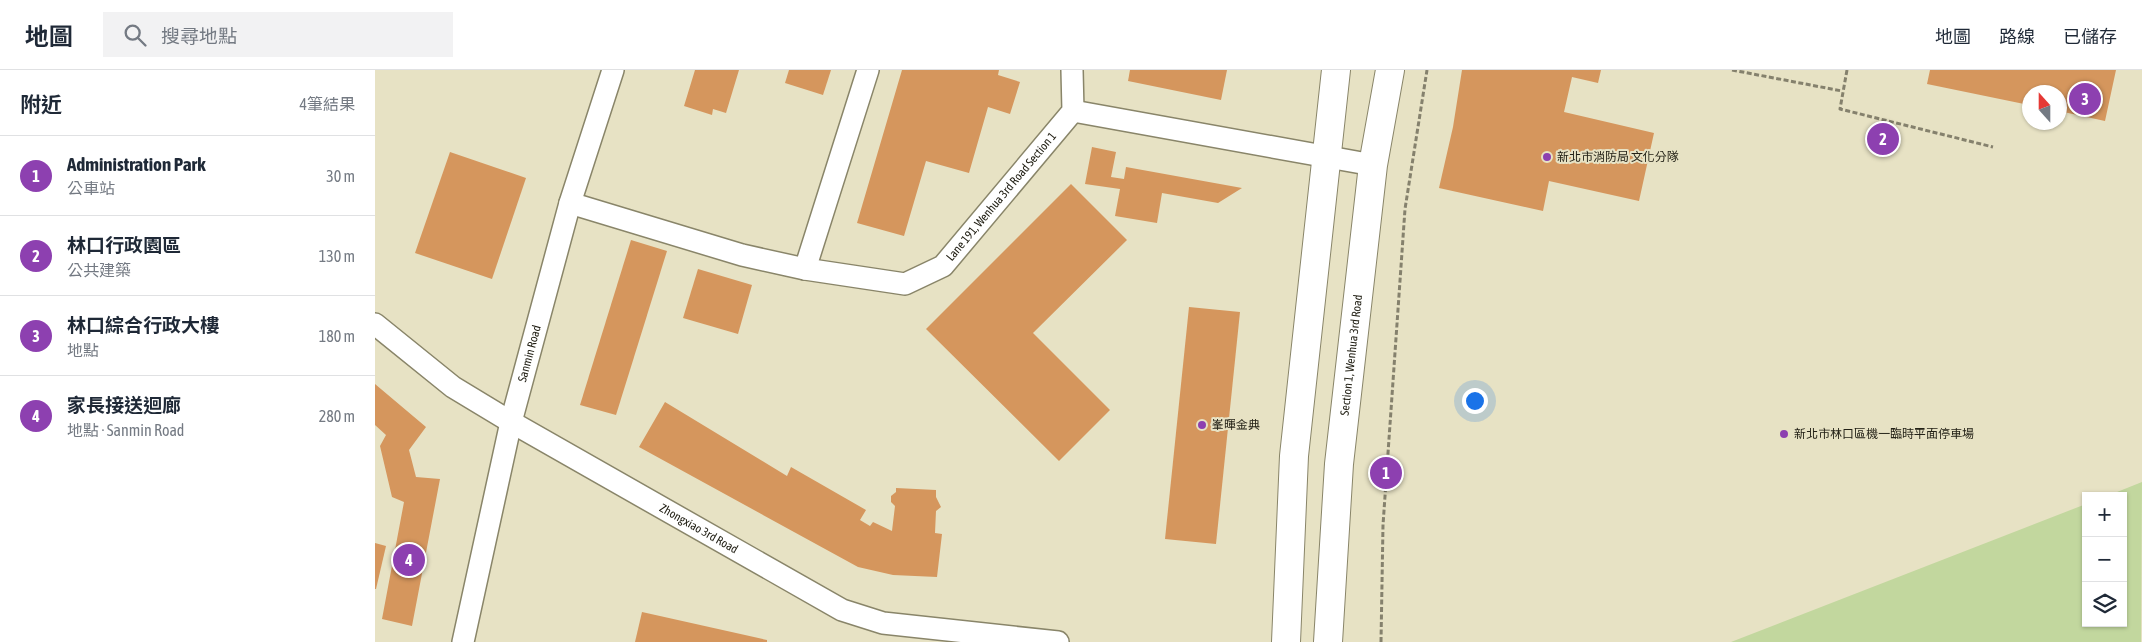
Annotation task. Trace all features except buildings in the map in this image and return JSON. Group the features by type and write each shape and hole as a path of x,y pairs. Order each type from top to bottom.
{"street":[{"name":"Sanmin Road","path":"463,642 511,422 570,204 613,70"},
{"path":"805,268 868,70"},
{"path":"1072,70 1073,111 1327,155 1373,165"},
{"path":"1286,642 1294,456 1336,70"},
{"name":"Section 1, Wenhua 3rd Road","path":"1328,642 1339,464 1373,165 1390,70"},
{"name":"Lane 191, Wenhua 3rd Road Section 1","path":"570,204 743,255 805,268 905,284 943,266 1073,111"},
{"name":"Zhongxiao 3rd Road","path":"375,324 453,387 511,422 842,610 883,623 1058,642"}],"path":[{"path":"1381,642 1383,525 1405,219 1427,70"},
{"path":"1732,70 1842,92"},
{"path":"1847,70 1840,109 1993,147"}],"green space":[{"path":"2142,482 2141,642 1731,642 2082,506 2082,627 2127,627 2127,492 2117,492"}],"place":[{"name":"林口綜合行政大樓","path":"2085,99"},
{"name":"林口行政園區","path":"1883,139"},
{"name":"新北市消防局 文化分隊","path":"1547,157"},
{"name":"峯暉金典","path":"1202,425"},
{"name":"新北市林口區機一臨時平面停車場","path":"1784,434"},
{"name":"Administration Park","path":"1386,473"},
{"name":"家長接送迴廊","path":"409,560"}]}
